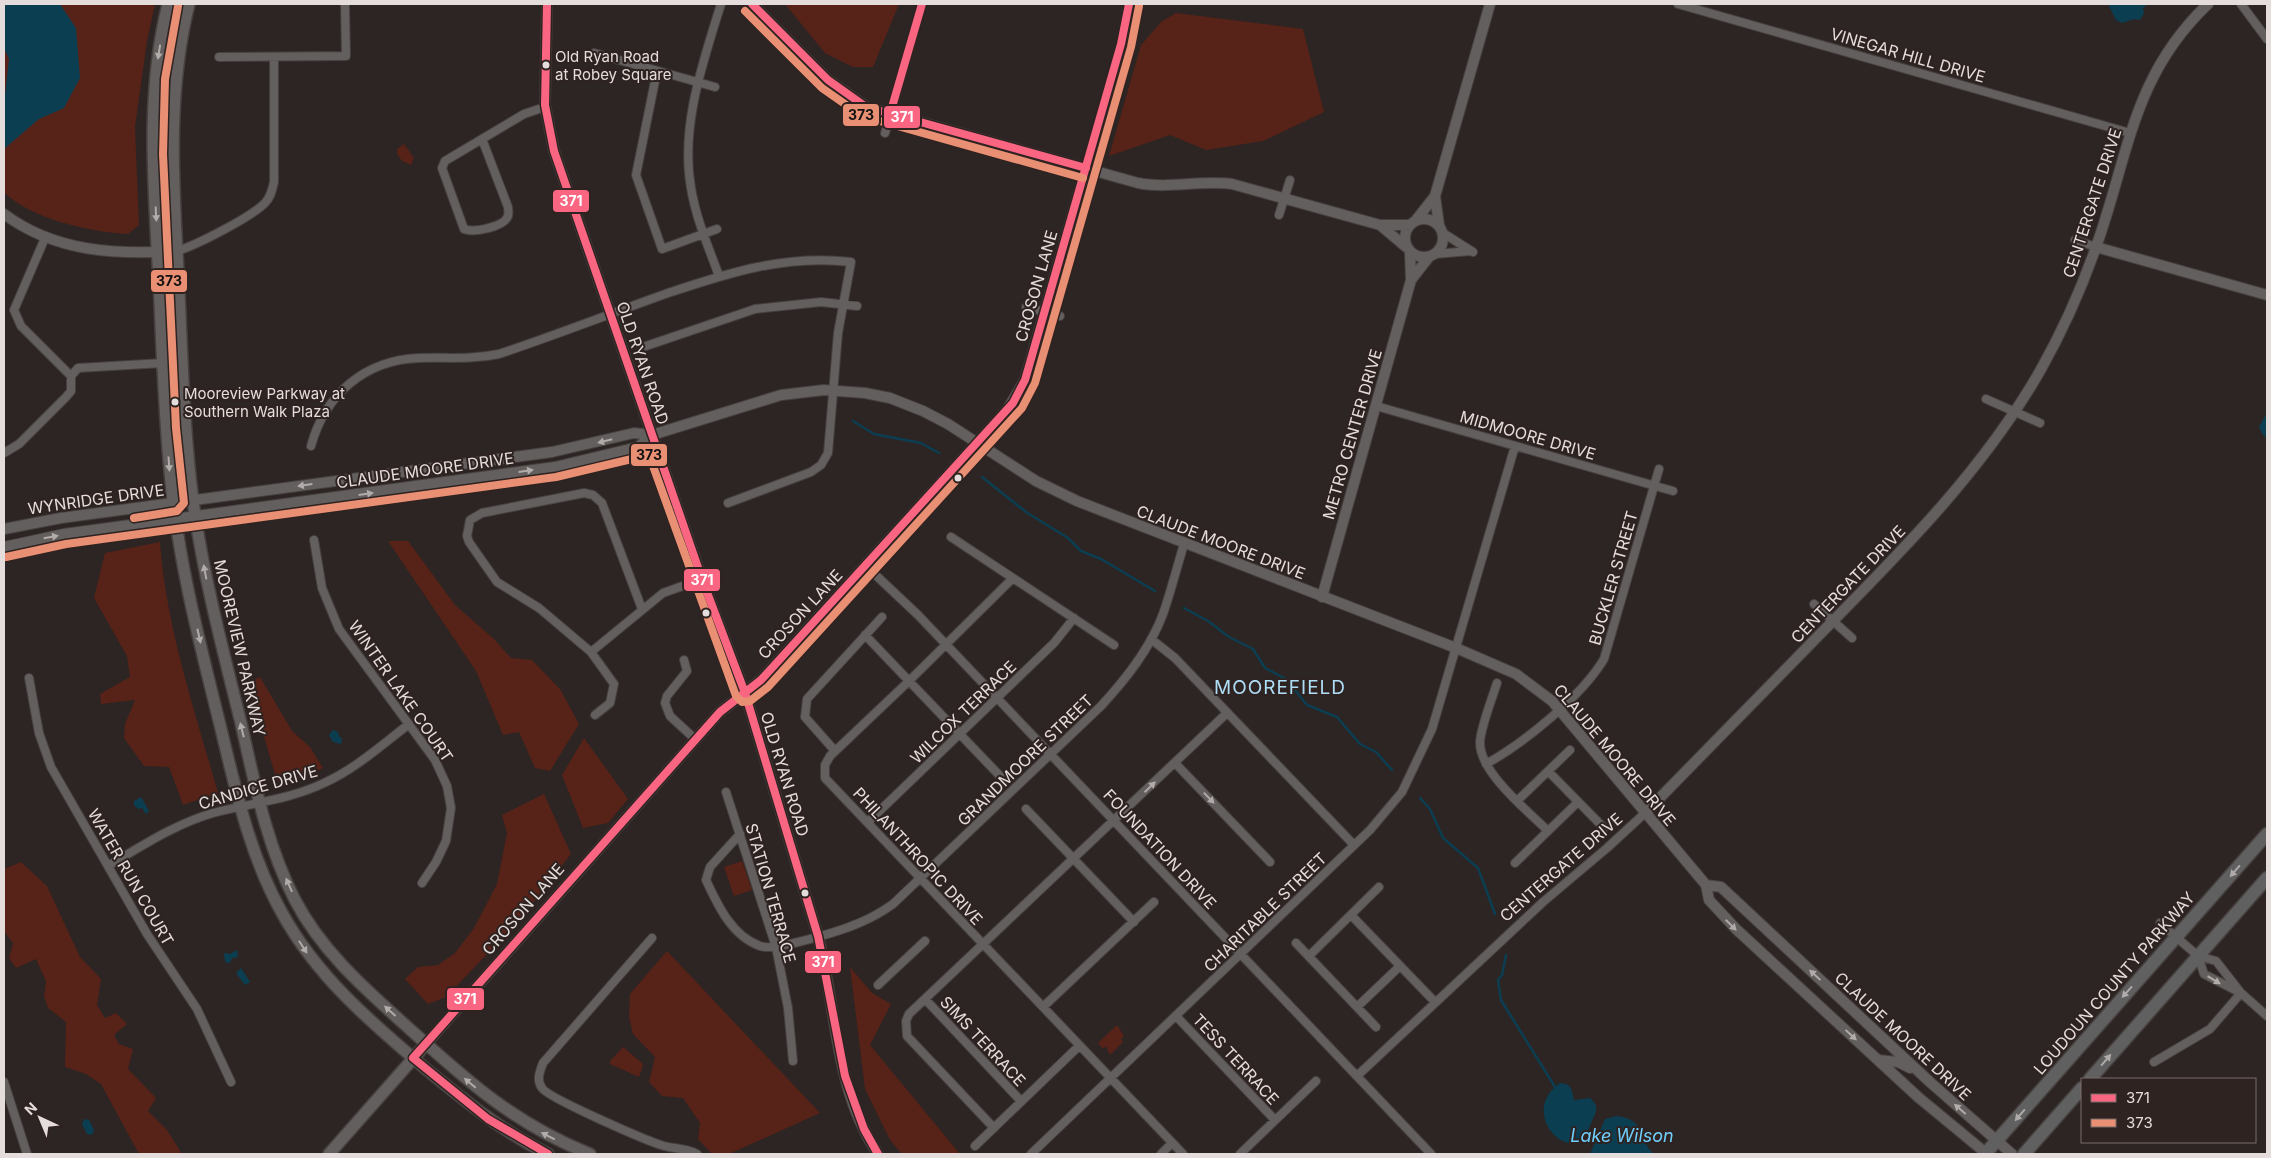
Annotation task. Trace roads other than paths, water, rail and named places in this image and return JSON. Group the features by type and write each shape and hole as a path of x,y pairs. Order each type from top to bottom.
{"main road":[{"path":"168,4 157,61 153,111 163,363 174,502 190,597 240,807 255,852 281,912 306,953 336,988 413,1058 488,1119 548,1154"},
{"name":"MOOREVIEW PARKWAY","path":"189,4 174,86 172,126 177,251 193,500 206,578 260,803 274,850 296,901 308,922 356,980 467,1081 509,1113 538,1131 590,1154"},
{"name":"LOUDOUN COUNTY PARKWAY","path":"1986,1154 2267,834"},
{"path":"2091,1078 2267,878"},
{"name":"CROSON LANE","path":"329,1154 426,1044"},
{"path":"2024,1154 2081,1089"}],"street":[{"path":"218,58 346,56 345,4"},
{"name":"OLD RYAN ROAD","path":"547,4 545,106 562,177 702,579 745,693 818,936 825,964 840,1062 850,1098 866,1137 878,1154"},
{"path":"720,276 704,234 691,188 688,162 690,134 699,83 721,4"},
{"path":"752,4 828,80 866,107 1152,186 1211,182 1232,184 1380,225 1428,219 1472,251 1422,258 1408,250 1380,225"},
{"path":"885,133 922,4"},
{"name":"CROSON LANE","path":"426,1044 720,712 761,680 1007,410 1026,380 1121,44 1129,4"},
{"name":"METRO CENTER DRIVE","path":"1322,597 1411,280 1408,250 1404,236 1435,196 1490,4"},
{"name":"VINEGAR HILL DRIVE","path":"1678,4 2130,133"},
{"name":"CENTERGATE DRIVE","path":"1357,1076 1543,902 1645,813 1926,525 1979,462 2015,411 2040,370 2077,296 2096,247 2130,133 2145,90 2162,59 2181,32 2208,4"},
{"path":"2241,4 2267,39"},
{"path":"594,53 715,87"},
{"path":"4,214 30,231 46,238 94,250 121,253 177,251 213,235 259,208 269,198 274,182 274,57"},
{"path":"657,71 646,115 636,175 662,249 717,230"},
{"path":"482,139 508,208 508,216 502,222 477,232 464,229 442,168 445,161 482,139 530,111 545,106"},
{"path":"1279,215 1290,180"},
{"name":"METRO CENTER DRIVE","path":"1411,280 1442,245 1435,196"},
{"path":"46,238 14,310 21,326 71,376"},
{"path":"2075,240 2267,294"},
{"path":"311,446 316,430 330,402 347,384 370,369 400,359 471,358 499,354 720,276 754,266 786,261 834,260 850,262 842,304 832,390 830,446 821,465 798,478 728,502"},
{"path":"646,346 746,311 803,304 857,306"},
{"path":"1026,307 1060,316"},
{"path":"4,453 19,444 71,391 71,376 78,368 163,363"},
{"name":"CLAUDE MOORE DRIVE","path":"193,500 552,452 634,433 652,434 781,395 832,390 865,393 896,400 923,411 1036,480 1077,501 1456,648 1516,674 1542,692 1559,708 1706,885 1709,900 1736,929 1878,1060 1986,1154"},
{"path":"1986,399 2040,423"},
{"name":"MIDMOORE DRIVE","path":"1376,406 1673,491"},
{"name":"CLAUDE MOORE DRIVE","path":"196,517 555,467 638,447 652,434"},
{"name":"CHARITABLE STREET","path":"1031,1154 1354,845 1383,816 1402,792 1432,729 1515,446"},
{"name":"BUCKLER STREET","path":"1486,764 1525,740 1594,674 1607,652 1659,469"},
{"path":"595,715 610,703 614,684 591,652 539,608 496,582 469,542 468,527 476,516 584,493 594,495 602,503 637,601 642,608"},
{"name":"WYNRIDGE DRIVE","path":"4,529 40,521 193,500"},
{"name":"WYNRIDGE DRIVE","path":"4,547 64,534 196,517"},
{"path":"950,537 1114,645"},
{"name":"WINTER LAKE COURT","path":"314,540 322,588 336,622 346,640 435,760 444,776 451,808 446,841 422,883"},
{"name":"GRANDMOORE STREET","path":"776,947 855,925 881,912 920,878 1108,699 1136,664 1151,639 1162,615 1184,544"},
{"name":"FOUNDATION DRIVE","path":"866,566 947,644 1431,1154"},
{"path":"591,652 642,608 663,593 702,579"},
{"name":"PHILANTHROPIC DRIVE","path":"1012,579 835,751 825,765 825,778 1183,1154"},
{"path":"1814,604 1852,638"},
{"path":"835,751 808,721 805,716 805,704 809,695 882,617"},
{"name":"WILCOX TERRACE","path":"868,822 1054,643 1074,618"},
{"path":"865,635 1000,776"},
{"path":"1151,639 1175,658 1354,845"},
{"path":"684,660 687,671 667,696 665,703 670,716 696,739"},
{"name":"WATER RUN COURT","path":"29,678 36,722 44,751 147,934 197,1009 231,1082"},
{"path":"1496,683 1480,742 1486,764 1494,776 1548,831"},
{"path":"994,1128 907,1036 906,1021 909,1014 1227,713"},
{"name":"CANDICE DRIVE","path":"108,866 190,821 295,794 325,783 354,765 408,724"},
{"path":"1518,800 1570,750"},
{"path":"1175,763 1270,862"},
{"path":"1548,771 1604,828"},
{"name":"STATION TERRACE","path":"726,792 776,947 788,1008 793,1061"},
{"path":"1515,863 1578,802"},
{"path":"1026,809 1134,922"},
{"path":"740,834 710,867 706,880 733,928 758,946 776,947"},
{"name":"CLAUDE MOORE DRIVE","path":"1706,885 1721,887 1922,1074 2012,1154"},
{"path":"1309,956 1379,887"},
{"path":"1043,1008 1154,902"},
{"path":"1352,915 1435,1002"},
{"path":"2160,923 2198,956 2216,961 2241,993 2267,1016"},
{"path":"652,938 543,1063 538,1081 542,1090 565,1102 664,1146 689,1150 697,1154"},
{"path":"878,986 924,941"},
{"path":"1296,943 1376,1028"},
{"path":"2198,956 2204,974 2241,993"},
{"path":"1357,1007 1400,966"},
{"path":"2154,1062 2210,1029 2241,993"},
{"name":"SIMS TERRACE","path":"925,999 1021,1101"},
{"name":"TESS TERRACE","path":"1176,1016 1275,1120"},
{"path":"975,1146 1079,1046"},
{"path":"1878,1060 1905,1064 1922,1074"},
{"path":"1240,1154 1316,1081"},
{"path":"4,1082 27,1154"},
{"path":"1161,1154 1172,1143"}],"water":[{"path":"4,4 60,4 76,28 80,78 64,108 39,119 4,149 4,104 9,59 4,48"},
{"path":"2108,4 2148,4 2143,8 2144,13 2140,20 2134,19 2122,23 2116,20"},
{"path":"2267,413 2267,438 2259,427"},
{"path":"333,730 338,732 342,739 341,744 333,742 329,735"},
{"path":"141,797 149,811 146,814 142,808 138,809 134,805 134,801"},
{"path":"237,950 238,957 232,958 230,963 225,962 224,953 230,954"},
{"path":"241,968 250,982 245,985 236,973"},
{"path":"1560,1083 1569,1086 1574,1100 1590,1098 1596,1106 1595,1114 1584,1139 1575,1143 1565,1142 1556,1137 1544,1118 1544,1106 1549,1094"},
{"name":"Lake Wilson","path":"1616,1116 1626,1118 1637,1125 1648,1148 1654,1154 1590,1154 1605,1119"},
{"path":"84,1119 89,1120 94,1130 92,1135 87,1134 82,1124"}],"waterway":[{"path":"853,421 874,434 921,443 939,453"},
{"path":"982,477 1026,512 1068,538 1081,551 1101,559 1155,591"},
{"path":"1184,608 1208,621 1229,637 1253,649 1265,668 1286,679 1307,705 1337,717 1360,744 1376,752 1392,770"},
{"path":"1420,798 1430,809 1443,838 1478,868 1495,914"},
{"path":"1506,955 1502,975 1498,980 1501,1000 1555,1087"}],"place":[{"name":"Old Ryan Road at Robey Square","path":"546,65"},
{"name":"Mooreview Parkway at Southern Walk Plaza","path":"175,402"}],"district":[{"name":"MOOREFIELD","path":"1280,687"}]}
